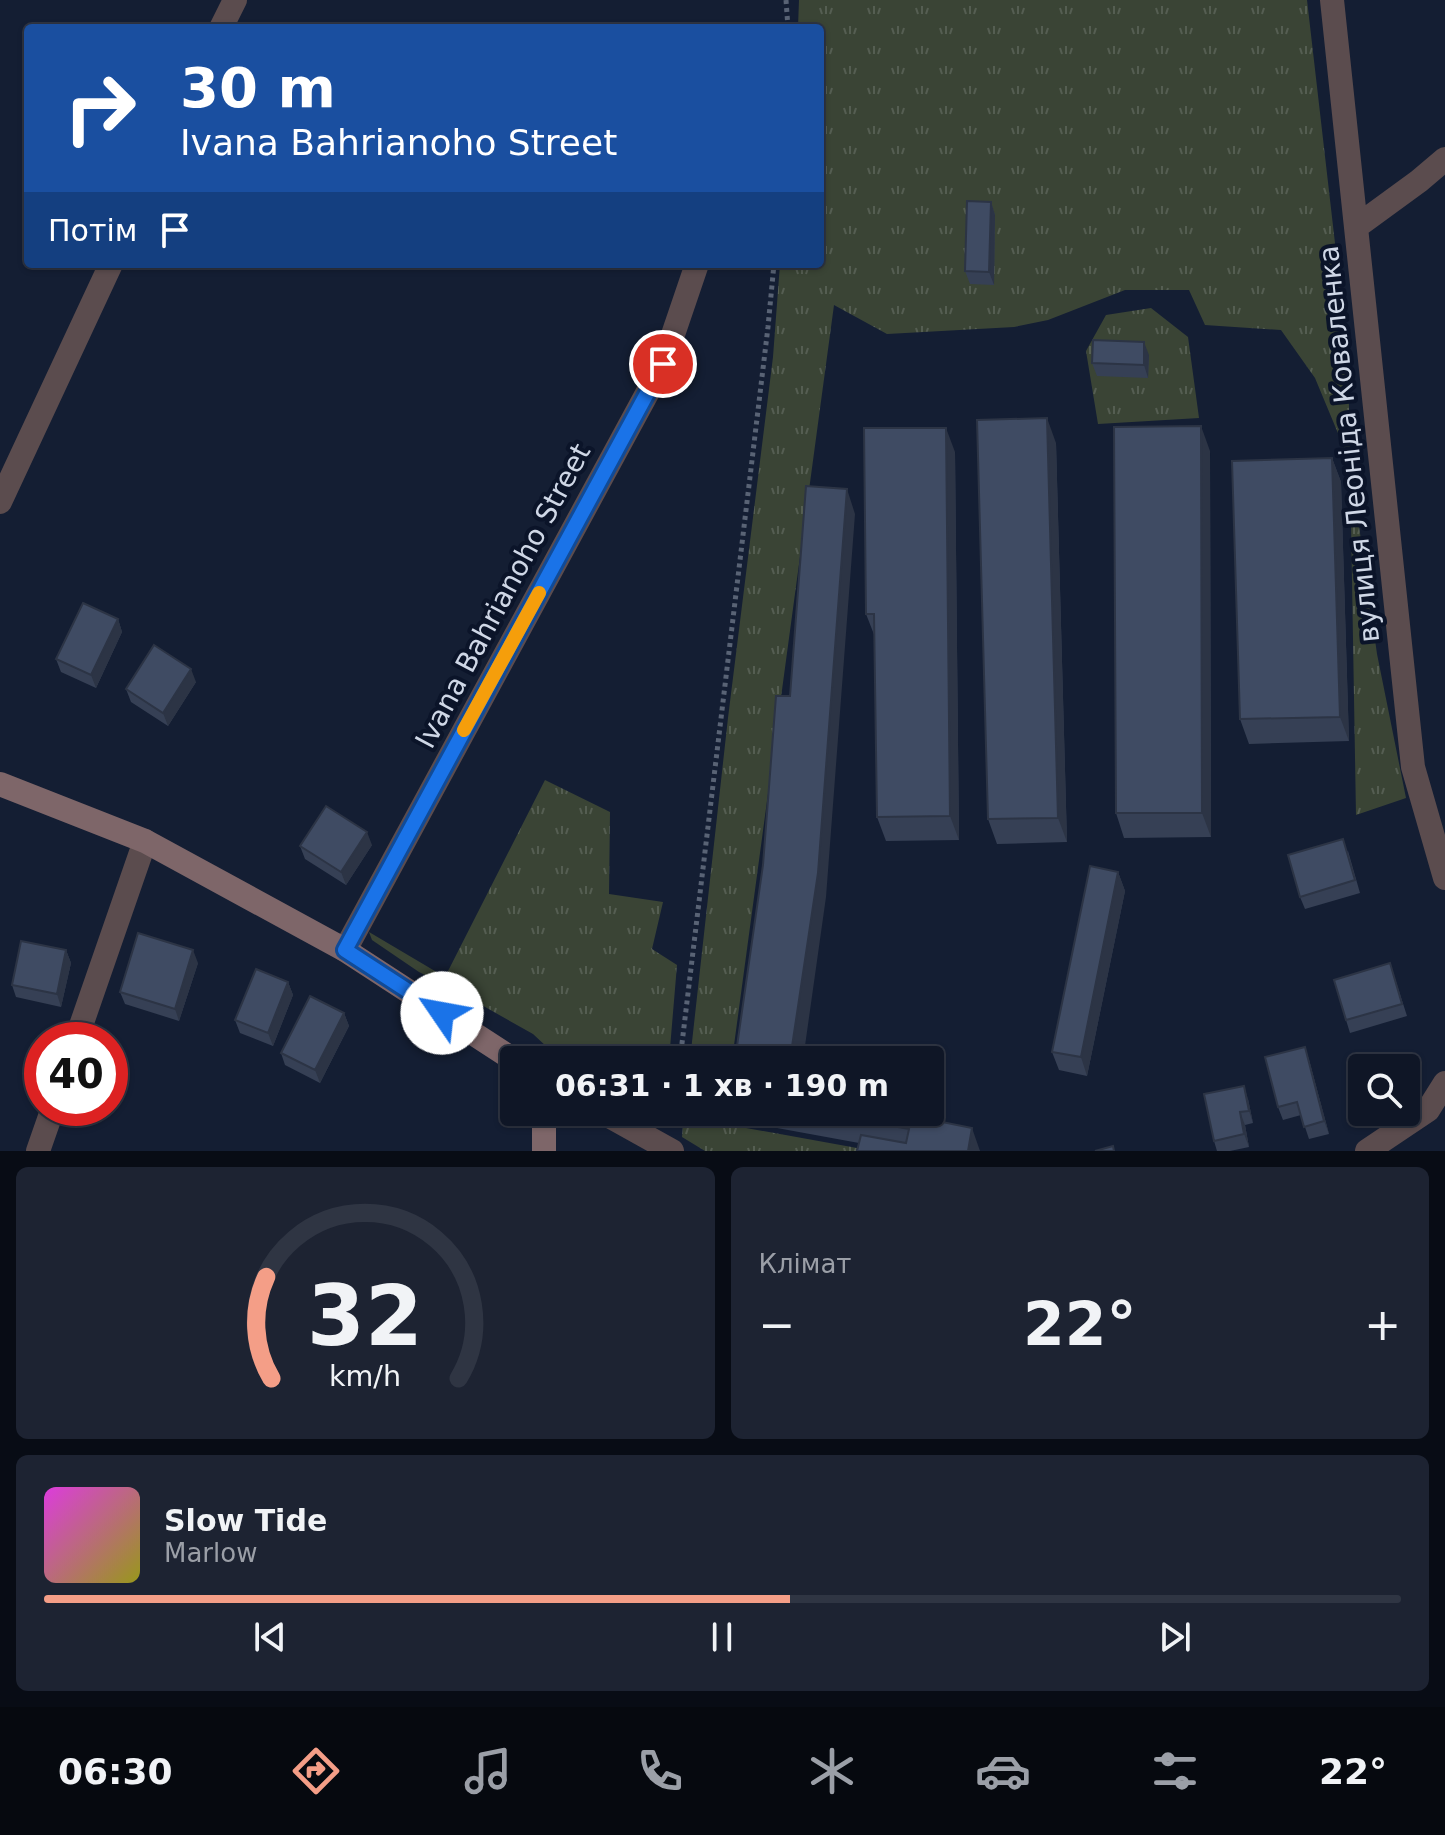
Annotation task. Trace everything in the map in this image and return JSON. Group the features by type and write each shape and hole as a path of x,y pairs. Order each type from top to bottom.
{"street":[{"path":"223,24 235,0"},
{"name":"вулиця Леоніда Коваленка","path":"1332,0 1413,767 1445,878"},
{"path":"1356,227 1445,159"},
{"path":"0,502 109,268"},
{"name":"Ivana Bahrianoho Street","path":"345,950 663,364 696,268"},
{"path":"0,784 145,841 345,950 500,1051"},
{"path":"82,1022 145,841"},
{"path":"1367,1151 1428,1110 1445,1083"},
{"path":"38,1151 47,1126"},
{"path":"544,1126 544,1151"},
{"path":"627,1126 672,1151"}],"path":[{"path":"786,0 788,24"},
{"path":"682,1046 774,268"}],"green space":[{"path":"799,0 1307,0 1348,356 1350,462 1315,378 1281,330 1205,325 1189,290 1125,290 1048,320 1014,327 887,334 834,305 734,1046 692,1046 773,357 780,268 824,268 824,24 798,24"},
{"path":"1151,308 1188,337 1199,418 1098,424 1086,351 1106,315"},
{"path":"1350,462 1377,654 1406,798 1356,815"},
{"path":"545,780 610,812 609,894 663,902 652,949 677,965 670,1046 546,1046 533,1034 419,972 372,940 369,932 445,977"},
{"path":"683,1126 735,1126 857,1148 856,1151 705,1151 682,1137"}],"building":[{"path":"967,201 991,202 989,272 965,271"},
{"path":"1093,340 1144,342 1144,365 1092,363"},
{"path":"1047,418 1058,818 988,819 977,420"},
{"path":"1201,426 1202,813 1116,813 1114,427"},
{"path":"864,428 946,428 950,816 877,817 874,614 866,614"},
{"path":"1332,458 1340,717 1240,719 1232,461"},
{"path":"806,486 847,489 818,873 792,1046 737,1046 763,865 776,696 790,696"},
{"path":"83,603 118,619 91,675 56,659"},
{"path":"154,645 191,669 163,713 126,689"},
{"path":"326,806 367,832 341,872 300,846"},
{"path":"1343,839 1355,880 1300,897 1288,855"},
{"path":"1090,866 1118,872 1081,1057 1052,1052"},
{"path":"138,933 193,950 175,1009 120,992"},
{"path":"21,941 66,950 57,994 12,985"},
{"path":"1390,963 1402,1004 1346,1020 1334,980"},
{"path":"256,969 288,982 268,1033 235,1020"},
{"path":"310,996 344,1013 315,1070 281,1053"},
{"path":"1305,1047 1324,1121 1304,1127 1297,1102 1278,1107 1265,1057"},
{"path":"1244,1086 1249,1111 1240,1112 1244,1134 1214,1141 1204,1094"},
{"path":"944,1122 972,1128 968,1151 857,1151 861,1135 906,1143 909,1129 892,1126 944,1126"},
{"path":"1113,1146 1114,1151 1095,1151"}],"slow traffic":[{"path":"464,730 539,593"}],"route":[{"path":"442,1013 345,950 663,364"}]}
